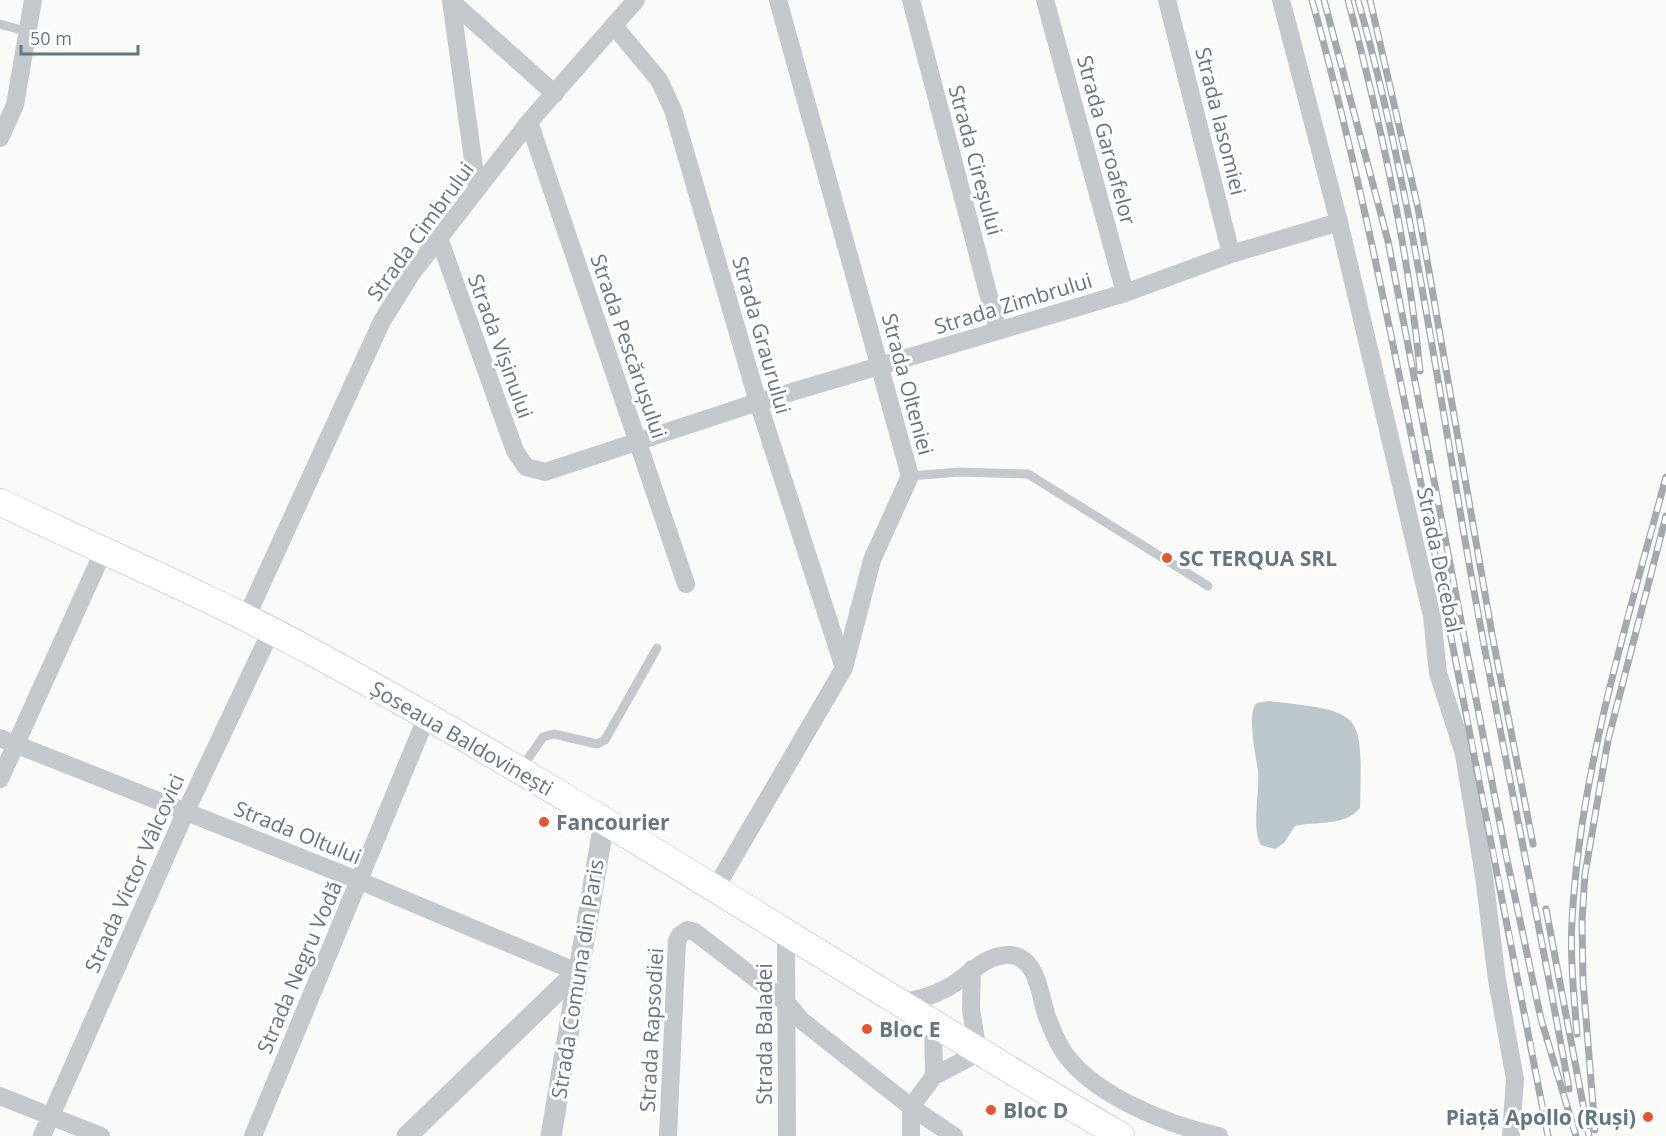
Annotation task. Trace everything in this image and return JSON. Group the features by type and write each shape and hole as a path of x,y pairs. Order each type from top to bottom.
{"main road":[{"name":"Șoseaua Baldovinești","path":"0,502 246,618 427,716 786,932 978,1053 1121,1136"}],"street":[{"path":"0,138 15,105 33,0"},
{"name":"Strada Cimbrului","path":"246,618 382,321 412,273 529,122 615,27 636,0"},
{"name":"Strada Olteniei","path":"715,889 844,669 872,560 910,476 778,0"},
{"name":"Strada Cireșului","path":"911,0 998,331"},
{"name":"Strada Garoafelor","path":"1045,0 1125,292"},
{"name":"Strada Iasomiei","path":"1167,0 1231,254"},
{"name":"Strada Decebal","path":"1281,0 1339,222 1432,616 1438,673 1464,754 1484,876 1497,980 1515,1079 1511,1136"},
{"path":"451,1 555,94"},
{"path":"451,1 477,189"},
{"name":"Strada Graurului","path":"615,27 659,80 673,110 758,402 844,669"},
{"name":"Strada Pescărușului","path":"529,122 686,584"},
{"name":"Strada Zimbrului","path":"526,466 545,472 758,402 1125,292 1231,254 1339,222"},
{"name":"Strada Vișinului","path":"439,238 515,451 526,466"},
{"path":"0,779 8,741 103,552"},
{"name":"Strada Victor Vâlcovici","path":"42,1136 186,811 271,631"},
{"name":"Strada Negru Vodă","path":"253,1136 427,716"},
{"name":"Strada Oltului","path":"8,741 186,811 578,972"},
{"name":"Strada Comuna din Paris","path":"551,1136 604,822"},
{"name":"Strada Rapsodiei","path":"668,1136 677,941 680,935 687,930 695,932 787,1003"},
{"name":"Strada Baladei","path":"786,932 787,1136"},
{"path":"899,1002 934,994 948,988 972,969 999,956 1013,955 1023,960 1032,970 1046,1015 1061,1047 1070,1061 1088,1077 1126,1102 1168,1121 1219,1136"},
{"path":"911,1136 911,1107 934,1076 978,1053 971,1009 972,969"},
{"path":"408,1136 578,972"},
{"path":"787,1003 801,1020 911,1107 954,1136"},
{"path":"933,1023 934,1076"},
{"path":"0,1096 101,1136"}],"lane":[{"path":"0,24 28,32"},
{"path":"910,476 958,472 1028,474 1208,586"},
{"path":"519,771 543,737 554,734 597,744 605,740 657,648"}],"shaded area":[{"path":"1268,701 1324,709 1341,714 1352,722 1358,734 1360,752 1360,808 1354,814 1338,821 1295,826 1284,843 1275,849 1261,845 1256,820 1258,771 1252,715 1257,703"}],"railway":[{"path":"1312,0 1346,130 1389,326 1548,1136"},
{"path":"1324,0 1388,241 1506,855 1541,1019 1576,1136"},
{"path":"1348,0 1392,184 1408,277 1420,371"},
{"path":"1358,0 1393,139 1421,280 1481,629 1569,1089"},
{"path":"1370,0 1418,208 1492,634 1533,844"},
{"path":"1577,1034 1572,921 1585,808 1607,697 1666,477"},
{"path":"1595,1130 1583,981 1582,921 1585,874 1608,740 1666,516"},
{"path":"1546,909 1589,1136"}],"place":[{"name":"SC TERQUA SRL","path":"1167,558"},
{"name":"Fancourier","path":"544,822"},
{"name":"Bloc E","path":"867,1029"},
{"name":"Bloc D","path":"991,1110"},
{"name":"Piață Apollo (Ruși)","path":"1648,1117"}]}
